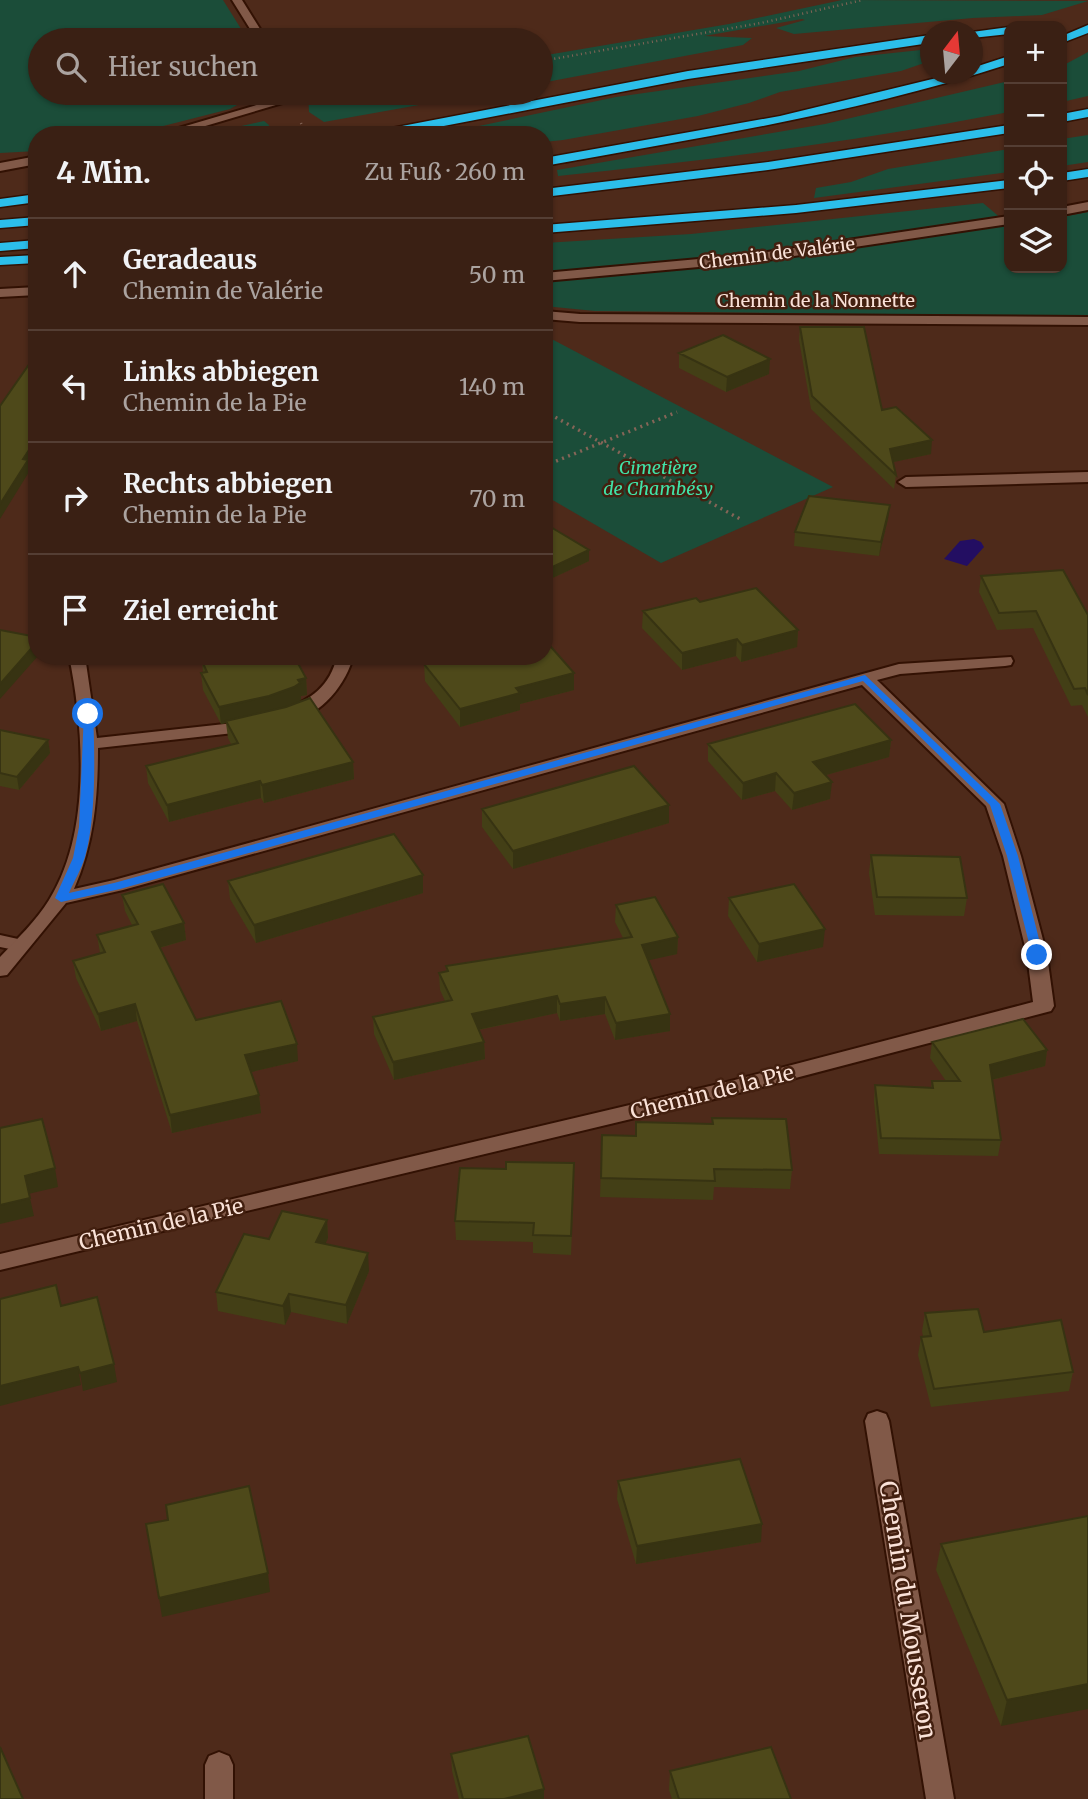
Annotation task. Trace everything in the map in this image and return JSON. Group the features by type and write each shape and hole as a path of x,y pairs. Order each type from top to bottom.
{"highway":[{"path":"1067,26 1088,27"},
{"path":"1067,38 1088,27"},
{"path":"983,34 1004,32"},
{"path":"553,100 633,84 920,41"},
{"path":"983,68 1004,62"},
{"path":"553,160 780,120 926,84"},
{"path":"421,126 527,105"},
{"path":"1067,117 1088,113"},
{"path":"553,192 768,166 1004,130"},
{"path":"1067,176 1088,173"},
{"path":"553,228 796,209 1004,185"},
{"path":"0,203 28,199"},
{"path":"0,224 28,222"},
{"path":"0,247 28,245"},
{"path":"0,261 28,259"}],"street":[{"path":"237,0 254,28"},
{"path":"191,126 259,105"},
{"path":"0,167 28,162"},
{"path":"1067,210 1088,206"},
{"name":"Chemin de Valérie","path":"553,276 754,258 1004,221"},
{"path":"0,293 28,291"},
{"name":"Chemin de la Nonnette","path":"553,315 580,318 1088,321"},
{"path":"906,482 1088,477"},
{"path":"61,898 143,879 899,669 1005,661"},
{"path":"0,970 61,898 79,858 84,827 89,744 86,702 79,665"},
{"path":"89,744 271,721 314,704 327,694 341,677 343,665"},
{"name":"Chemin de la Pie","path":"0,1262 727,1089 1044,1006 1037,955 1012,856 995,804 865,678"},
{"path":"0,941 20,945"},
{"name":"Chemin du Mousseron","path":"877,1421 940,1799"},
{"path":"219,1765 219,1799"}],"path":[{"path":"553,59 761,23 863,0"},
{"path":"553,462 677,412"},
{"path":"553,416 742,520"}],"green space":[{"path":"0,0 223,0 240,28 28,28 28,105 237,105 163,126 28,126 28,151 0,153"},
{"path":"842,0 1088,1 1042,15 920,21 794,34 776,28 805,20 802,19 704,36 752,38 743,45 553,81 553,54 729,24"},
{"path":"920,50 920,64 901,71 780,92 698,116 563,140 553,141 553,126 479,126 616,97 799,71 855,57"},
{"path":"1088,52 1088,96 1067,101 1067,63"},
{"path":"1004,82 1004,113 785,149 558,176 557,170 825,124"},
{"path":"309,105 419,105 324,122 309,112"},
{"path":"264,121 269,125 269,126 242,126"},
{"path":"1088,135 1088,162 1067,165 1067,138"},
{"path":"1004,150 1004,173 814,198 816,188 851,182 888,169"},
{"path":"983,203 1004,221 1004,273 1067,273 1067,216 1088,212 1088,316 595,311 553,307 553,242 691,234"},
{"name":"Cimetière de Chambésy","path":"553,340 833,487 661,563 553,500"}],"shaded area":[{"path":"974,539 984,547 967,566 944,559 960,541"}],"building":[{"path":"800,327 864,327 882,410 896,407 932,440 890,449 896,475 812,396"},
{"path":"723,335 770,359 727,377 679,353"},
{"path":"28,366 28,452 23,459 28,460 0,504 0,406"},
{"path":"809,496 890,505 881,542 795,532"},
{"path":"553,528 589,550 553,567"},
{"path":"1063,570 1088,615 1088,695 1085,688 1074,689 1036,611 999,613 981,576"},
{"path":"756,588 798,630 742,645 737,639 682,653 643,611 696,598 700,602"},
{"path":"0,630 28,635 28,652 0,684"},
{"path":"553,649 574,673 516,688 520,693 460,709 425,665 553,665"},
{"path":"204,665 299,665 306,678 298,680 300,683 294,687 269,696 219,707 201,673 207,672"},
{"path":"310,698 353,762 262,785 260,781 167,805 146,766 238,743 226,721 286,707"},
{"path":"855,704 891,740 813,762 832,782 794,793 776,773 743,783 708,744"},
{"path":"0,730 48,740 17,777 0,773"},
{"path":"634,766 669,805 513,851 482,809"},
{"path":"394,834 423,875 254,925 228,881"},
{"path":"871,855 960,857 967,898 877,897"},
{"path":"163,884 184,923 152,932 196,1020 281,1001 297,1044 245,1055 259,1095 170,1115 135,1004 98,1014 73,961 105,952 97,935 138,924 122,895"},
{"path":"794,884 825,929 759,944 729,898"},
{"path":"655,897 678,937 642,945 670,1014 616,1023 605,997 560,1004 557,996 472,1014 484,1042 393,1062 373,1017 452,1000 439,973 448,971 446,966 632,937 616,905"},
{"path":"1023,1019 1047,1050 990,1065 1001,1140 881,1138 875,1085 933,1088 932,1081 960,1081 932,1042"},
{"path":"712,1118 786,1119 792,1170 714,1169 715,1181 601,1178 602,1135 636,1136 636,1122 713,1124"},
{"path":"42,1119 55,1168 25,1176 30,1198 0,1205 0,1128"},
{"path":"506,1162 574,1163 571,1236 533,1235 534,1223 455,1221 460,1168 506,1169"},
{"path":"282,1211 327,1220 316,1242 368,1253 346,1305 289,1294 283,1306 216,1292 244,1234 269,1239"},
{"path":"56,1285 61,1306 97,1297 114,1364 80,1373 78,1367 0,1386 0,1299"},
{"path":"978,1309 984,1332 1061,1320 1073,1372 934,1389 921,1337 931,1336 925,1313"},
{"path":"740,1459 762,1524 637,1546 618,1481"},
{"path":"249,1486 268,1573 159,1598 146,1524 168,1520 166,1505"},
{"path":"1088,1516 1088,1684 1007,1700 941,1544"},
{"path":"528,1736 544,1789 504,1799 463,1799 451,1754"},
{"path":"0,1747 23,1799 0,1799"},
{"path":"771,1747 791,1799 679,1799 670,1771"}],"route":[{"path":"88,714 84,827 79,858 61,898 116,886 865,678 995,804 1012,856 1037,955"}]}
